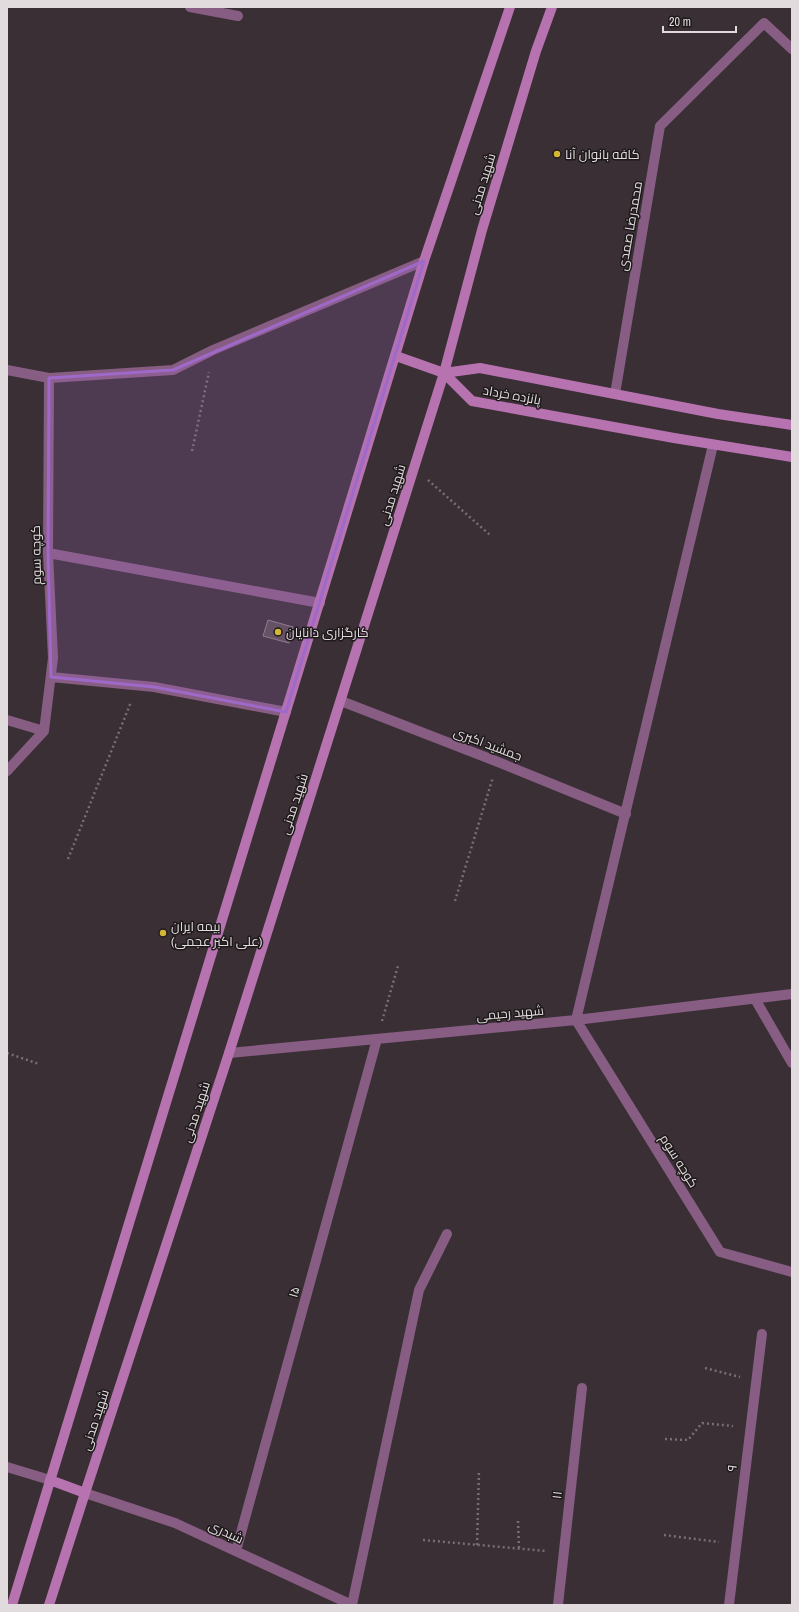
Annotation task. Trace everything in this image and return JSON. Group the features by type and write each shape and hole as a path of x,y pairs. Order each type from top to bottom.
{"main road":[{"name":"شهید مدنی","path":"12,1605 44,1505 50,1480 424,261 510,7"},
{"name":"شهید مدنی","path":"49,1605 230,1053 341,701 444,373 482,230 536,51 552,7"},
{"path":"396,356 444,373"},
{"name":"پانزده خرداد","path":"444,373 480,368 718,414 792,425"},
{"name":"پانزده خرداد","path":"444,373 472,401 713,445 792,457"},
{"path":"50,1480 85,1493"}],"street":[{"path":"190,7 238,16"},
{"name":"محمدرضا صمدی","path":"615,394 660,126 764,23 792,49"},
{"path":"7,370 49,378 173,370 213,350 424,261"},
{"name":"کوچه سوم","path":"44,731 53,658 48,553 49,378"},
{"path":"576,1020 713,445"},
{"path":"48,553 320,603"},
{"path":"51,677 154,687 286,712"},
{"name":"جمشید اکبری","path":"341,701 626,814"},
{"path":"7,720 44,731 7,771"},
{"name":"شهید رحیمی","path":"230,1053 576,1020 792,994"},
{"path":"755,999 792,1063"},
{"name":"کوچه سوم","path":"576,1020 720,1252 792,1272"},
{"name":"۱۵","path":"236,1551 377,1039"},
{"path":"352,1605 419,1290 447,1234"},
{"name":"۹","path":"729,1605 762,1334"},
{"name":"۱۱","path":"558,1605 582,1388"},
{"path":"7,1467 50,1480"},
{"name":"شبدری","path":"85,1493 175,1523 352,1605"}],"path":[{"path":"192,451 213,350"},
{"path":"414,468 490,535"},
{"path":"68,859 137,686"},
{"path":"455,901 498,762"},
{"path":"377,1039 398,966"},
{"path":"7,1054 40,1064"},
{"path":"705,1368 756,1381"},
{"path":"665,1439 688,1440 702,1423 750,1428"},
{"path":"477,1545 479,1470"},
{"path":"518,1521 519,1549"},
{"path":"664,1535 736,1544"},
{"path":"423,1540 564,1553"}],"highlighted area":[{"path":"424,261 286,712 154,687 51,677 48,553 49,378 173,370"}],"building":[{"name":"کارگزاری دانایان","path":"268,620 293,627 289,643 263,636"}],"place":[{"name":"کافه بانوان آنا","path":"557,154"},
{"name":"کارگزاری دانایان","path":"278,632"},
{"name":"بیمه ایران (علی اکبر عجمی)","path":"163,933"}]}
